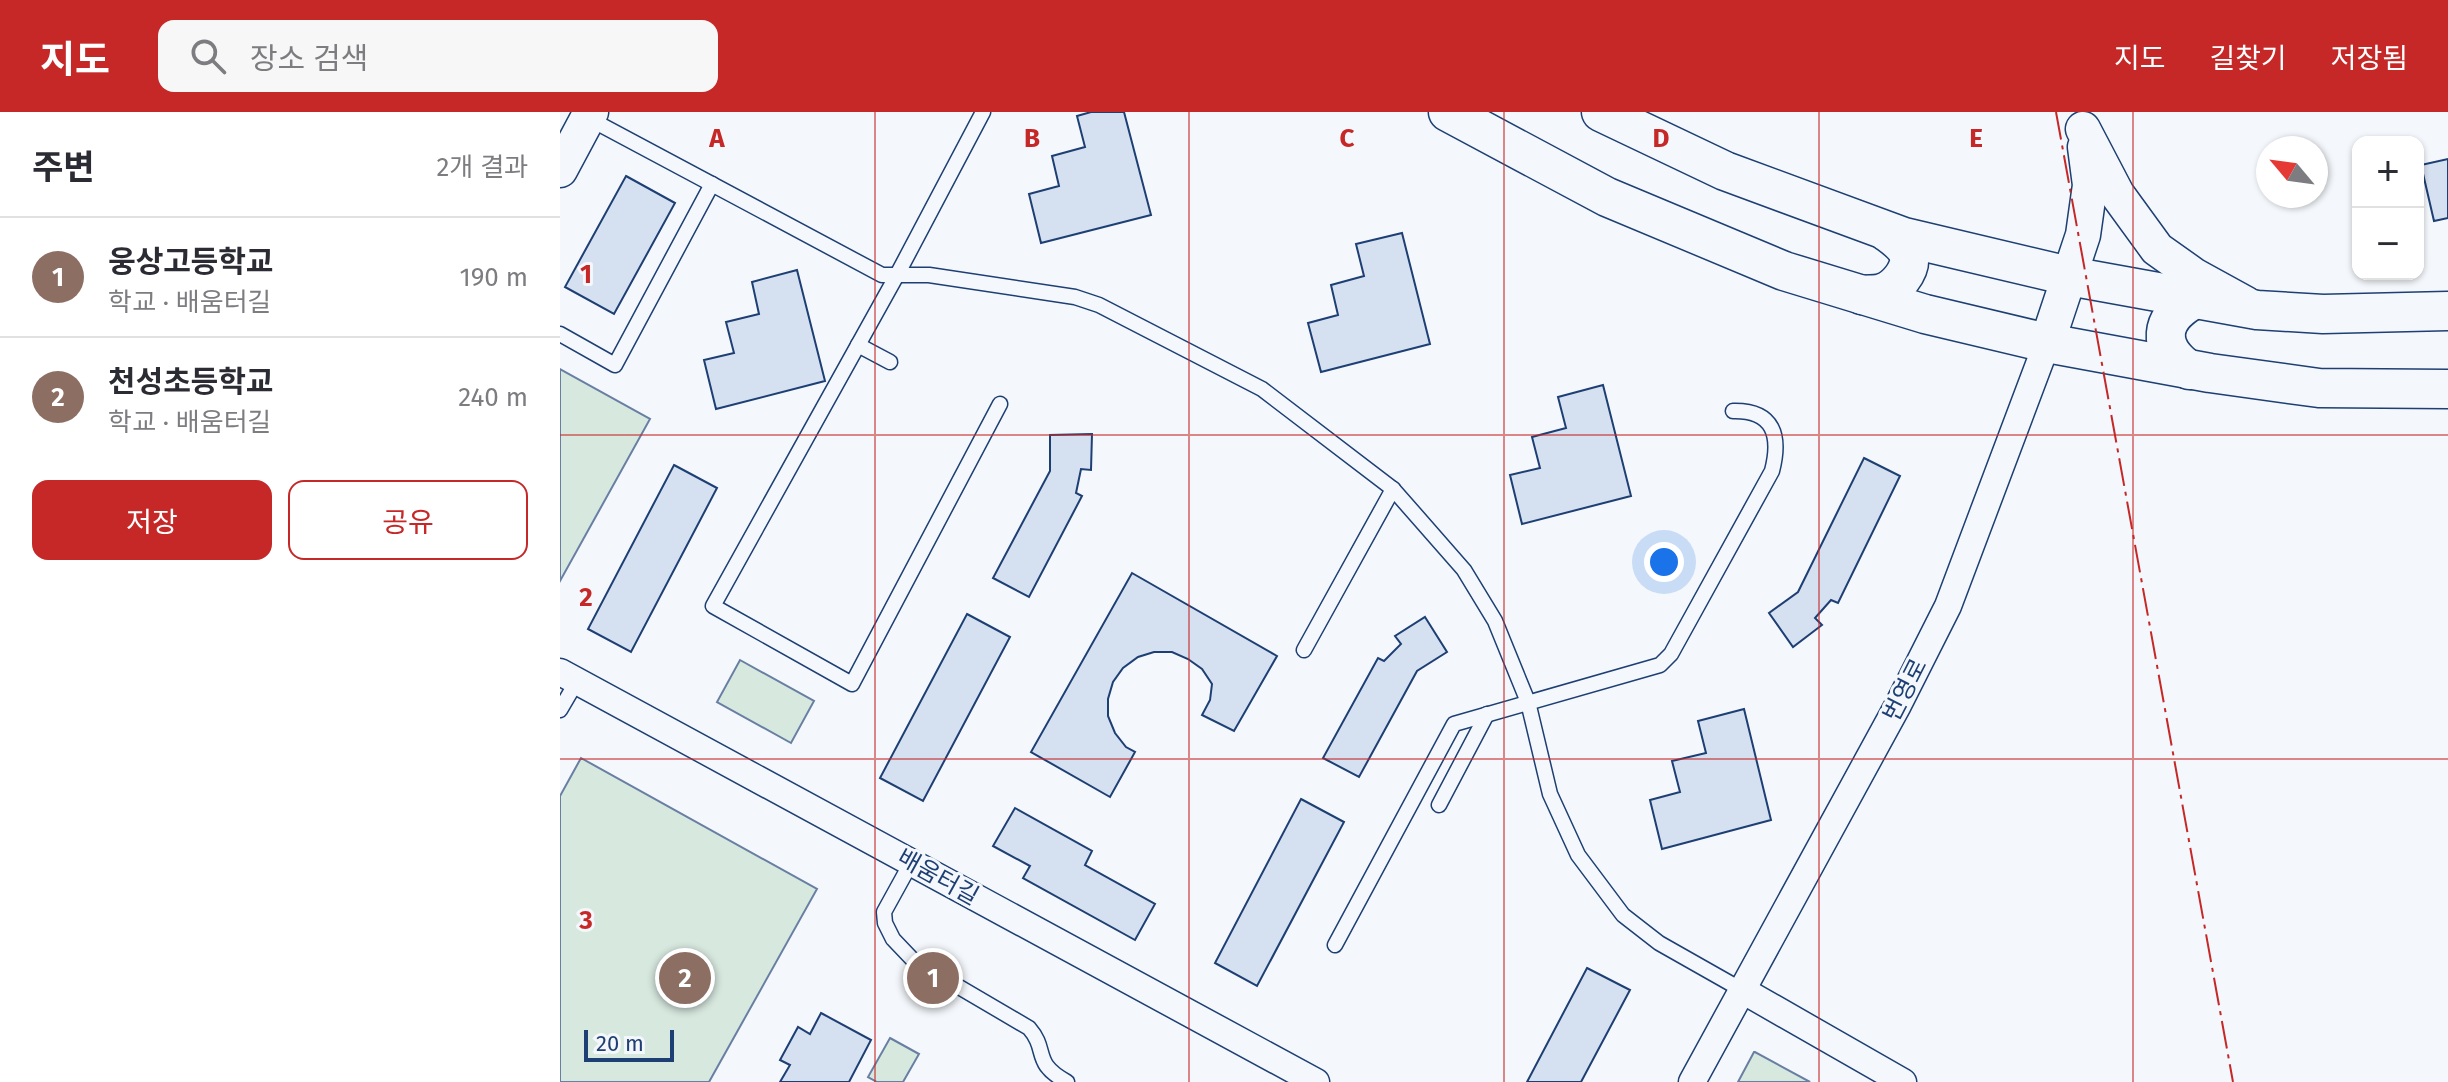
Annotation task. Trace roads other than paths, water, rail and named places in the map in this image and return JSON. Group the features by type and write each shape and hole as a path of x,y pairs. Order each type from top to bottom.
{"main road":[{"path":"1448,112 1607,197 1784,271 1925,314 2047,343 2189,370 2319,388 2448,389"},
{"path":"1601,112 1725,171 1887,232 2069,276 2257,310 2323,314 2448,311"},
{"path":"1862,295 1890,289 1906,272 1909,259 1905,248 1887,232"},
{"path":"2189,370 2171,355 2165,332 2170,318 2179,307 2193,300"}],"street":[{"path":"560,170 589,115"},
{"path":"2080,121 2117,194 2157,249 2195,276 2257,310"},
{"name":"번영로","path":"1692,1082 1898,705 1948,606 2047,343 2083,235 2090,185 2080,121"},
{"name":"배움터길","path":"568,676 1316,1082"},
{"path":"1742,990 1903,1082"}],"lane":[{"path":"983,112 897,275 713,606 852,684 1000,404"},
{"path":"589,115 882,275 929,275 1075,297 1099,305 1262,389 1393,489 1464,570 1495,621 1528,702 1550,794 1578,855 1623,915 1659,943 1742,990"},
{"path":"560,334 615,365 712,184"},
{"path":"858,345 890,362"},
{"path":"1335,945 1454,724 1660,665 1671,654 1772,471 1776,456 1776,440 1771,425 1762,415 1750,410 1733,411"},
{"path":"1304,650 1393,489"},
{"path":"560,710 568,676"},
{"path":"1439,805 1487,714"},
{"path":"911,863 884,912 885,923 893,939 913,960 1029,1028 1046,1068 1067,1082"}],"place":[{"name":"천성초등학교","path":"685,978"},
{"name":"웅상고등학교","path":"933,978"}]}
